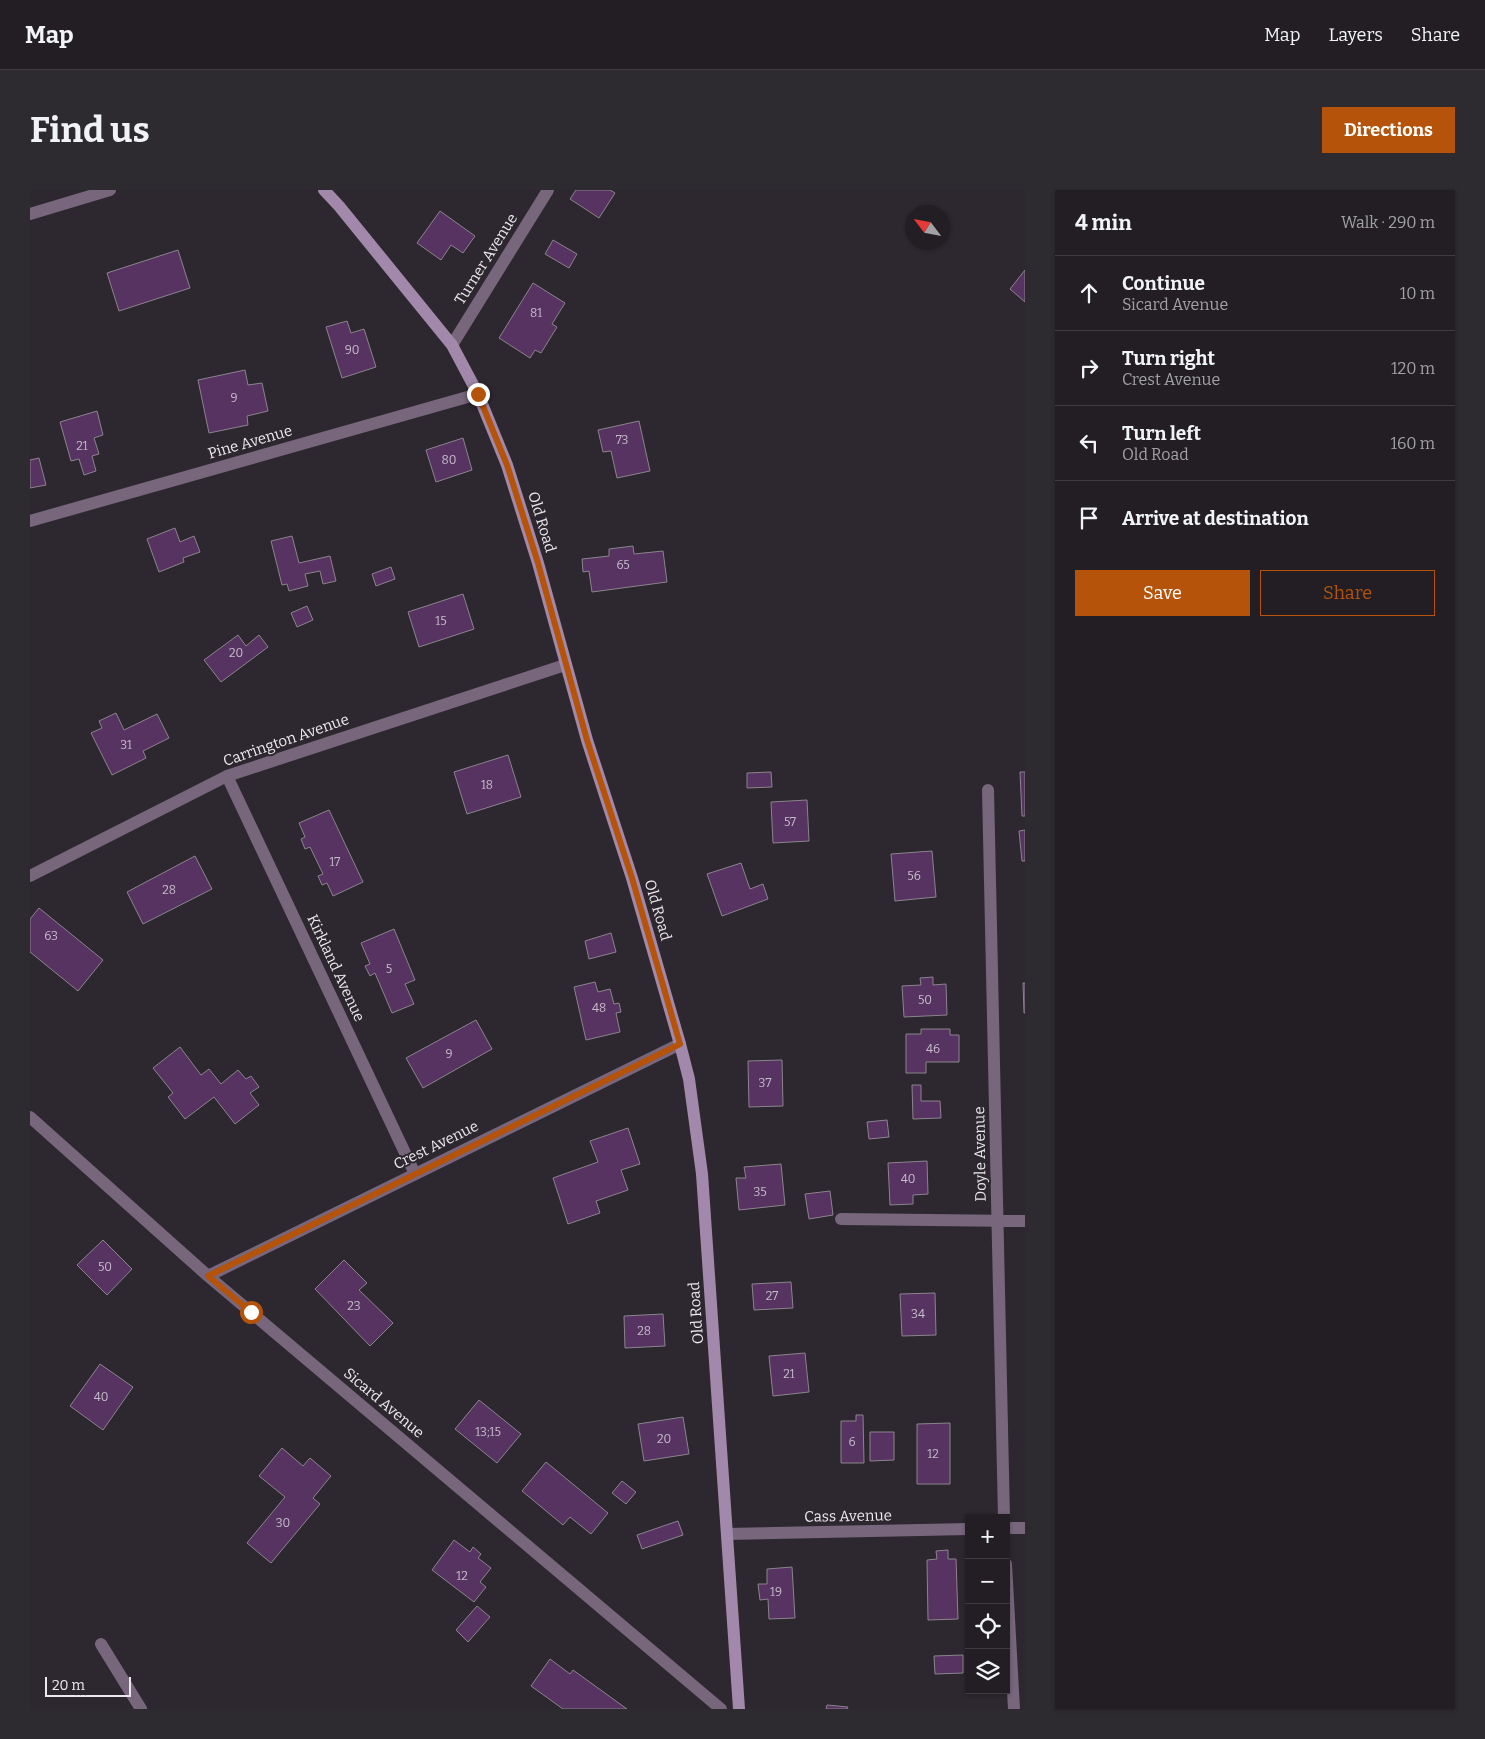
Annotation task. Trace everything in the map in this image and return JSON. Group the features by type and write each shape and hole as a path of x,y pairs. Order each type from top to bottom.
{"street":[{"path":"30,214 110,190"},
{"name":"Old Road","path":"324,190 452,345 478,394 507,465 538,563 587,740 632,878 680,1044 688,1079 702,1174 739,1709"},
{"name":"Turner Avenue","path":"452,345 548,190"},
{"name":"Pine Avenue","path":"30,521 478,394"},
{"name":"Carrington Avenue","path":"30,876 227,776 565,665"},
{"name":"Kirkland Avenue","path":"227,776 415,1174"},
{"name":"Doyle Avenue","path":"988,790 1004,1514"},
{"name":"Crest Avenue","path":"208,1276 680,1044"},
{"name":"Sicard Avenue","path":"30,1117 208,1276 721,1709"},
{"path":"841,1219 1025,1221"},
{"path":"1010,1528 1025,1528"},
{"name":"Cass Avenue","path":"727,1534 965,1529"},
{"path":"1008,1604 1014,1709"},
{"path":"101,1644 142,1709"}],"building":[{"path":"576,190 610,190 615,193 599,218 570,199"},
{"path":"440,211 475,236 463,253 451,245 441,260 417,243"},
{"path":"553,240 577,254 569,268 545,254"},
{"path":"178,250 190,288 119,311 107,273"},
{"path":"1025,270 1025,302 1010,289"},
{"path":"533,283 565,303 552,324 557,327 541,353 535,350 530,358 499,338"},
{"path":"347,321 351,333 364,329 376,367 342,378 326,327"},
{"path":"245,370 248,385 262,383 268,411 247,416 248,425 209,433 198,380"},
{"path":"97,411 103,435 94,438 99,454 92,456 96,471 84,475 79,459 71,461 60,422"},
{"path":"639,421 650,471 617,478 611,451 603,452 598,430"},
{"path":"463,438 472,470 436,482 426,450"},
{"path":"39,458 46,485 30,488 30,460"},
{"path":"175,528 180,542 194,536 200,552 183,558 184,562 159,572 147,539"},
{"path":"292,536 299,563 330,556 336,581 323,584 320,571 305,574 308,586 289,591 287,584 282,585 271,541"},
{"path":"633,546 634,554 663,551 667,582 592,592 589,571 583,572 582,559 609,556 609,549"},
{"path":"391,567 395,579 376,586 372,574"},
{"path":"463,594 474,629 419,647 408,612"},
{"path":"307,606 313,620 297,627 291,613"},
{"path":"238,635 246,646 259,635 268,647 221,682 204,660"},
{"path":"116,713 124,730 157,714 169,738 143,751 146,758 112,775 91,733 102,728 99,721"},
{"path":"508,755 521,797 467,814 454,772"},
{"path":"771,772 772,787 747,788 747,773"},
{"path":"1020,772 1025,772 1025,816 1022,816"},
{"path":"807,800 809,841 773,843 771,802"},
{"path":"329,810 363,882 333,896 327,883 322,885 318,876 323,874 310,847 305,849 301,839 305,837 299,823"},
{"path":"1025,830 1025,861 1022,861 1019,831"},
{"path":"932,851 936,897 895,901 891,854"},
{"path":"195,856 212,889 143,924 127,892"},
{"path":"741,863 750,889 763,884 768,899 722,916 707,874"},
{"path":"39,908 103,960 78,991 30,952 30,919"},
{"path":"394,929 415,980 405,984 414,1004 392,1013 375,973 370,976 365,966 370,964 361,943"},
{"path":"611,933 616,952 589,959 585,941"},
{"path":"933,977 933,985 946,984 947,1015 904,1017 902,986 921,985 920,978"},
{"path":"595,982 598,992 610,989 614,1004 619,1003 621,1012 616,1013 620,1032 586,1040 574,987"},
{"path":"1023,983 1025,983 1025,1013 1024,1013"},
{"path":"476,1020 492,1049 423,1088 406,1058"},
{"path":"921,1029 950,1029 950,1035 959,1035 959,1062 926,1062 926,1073 906,1073 906,1034 921,1034"},
{"path":"180,1047 201,1075 209,1069 221,1084 238,1070 246,1079 251,1076 259,1087 250,1093 259,1105 235,1124 214,1097 185,1119 168,1097 173,1093 153,1068"},
{"path":"782,1060 783,1106 749,1107 748,1061"},
{"path":"912,1085 921,1085 921,1101 940,1101 941,1118 913,1119"},
{"path":"887,1120 889,1137 869,1139 867,1122"},
{"path":"628,1128 640,1164 621,1170 628,1190 596,1201 600,1213 568,1224 553,1178 598,1162 590,1141"},
{"path":"927,1161 928,1194 913,1195 913,1204 890,1205 888,1163"},
{"path":"781,1164 785,1205 739,1210 736,1178 746,1178 744,1167"},
{"path":"830,1191 833,1215 809,1219 805,1194"},
{"path":"103,1240 132,1269 107,1295 77,1265"},
{"path":"344,1260 367,1283 359,1290 393,1323 370,1346 315,1289"},
{"path":"791,1282 793,1308 754,1310 752,1284"},
{"path":"935,1293 936,1335 902,1336 900,1294"},
{"path":"663,1314 665,1346 625,1348 624,1316"},
{"path":"805,1353 809,1392 773,1396 769,1356"},
{"path":"100,1364 133,1387 103,1430 70,1406"},
{"path":"479,1400 521,1434 497,1463 455,1429"},
{"path":"856,1415 863,1415 864,1463 841,1463 841,1421 856,1421"},
{"path":"683,1417 689,1454 644,1461 638,1424"},
{"path":"950,1423 950,1484 917,1484 917,1424"},
{"path":"870,1432 894,1432 894,1460 870,1461"},
{"path":"282,1448 303,1466 310,1458 331,1476 313,1498 320,1504 271,1563 247,1543 285,1497 259,1476"},
{"path":"546,1462 608,1513 591,1534 570,1517 563,1525 522,1491"},
{"path":"622,1481 636,1492 626,1504 612,1493"},
{"path":"678,1521 683,1535 642,1549 637,1535"},
{"path":"454,1540 470,1552 473,1547 481,1554 478,1558 491,1568 480,1582 486,1587 474,1602 432,1570"},
{"path":"948,1550 948,1559 956,1559 958,1619 928,1620 927,1560 937,1559 936,1551"},
{"path":"792,1567 795,1618 769,1619 768,1599 760,1600 758,1584 767,1584 767,1569"},
{"path":"477,1606 490,1617 468,1642 456,1630"},
{"path":"963,1655 963,1673 935,1674 934,1656"},
{"path":"550,1659 570,1674 573,1670 627,1709 563,1709 531,1686"},
{"path":"827,1705 848,1707 847,1709 826,1709"}],"route":[{"path":"251,1312 208,1276 680,1044 632,878 587,740 538,563 507,465 478,394"}]}
